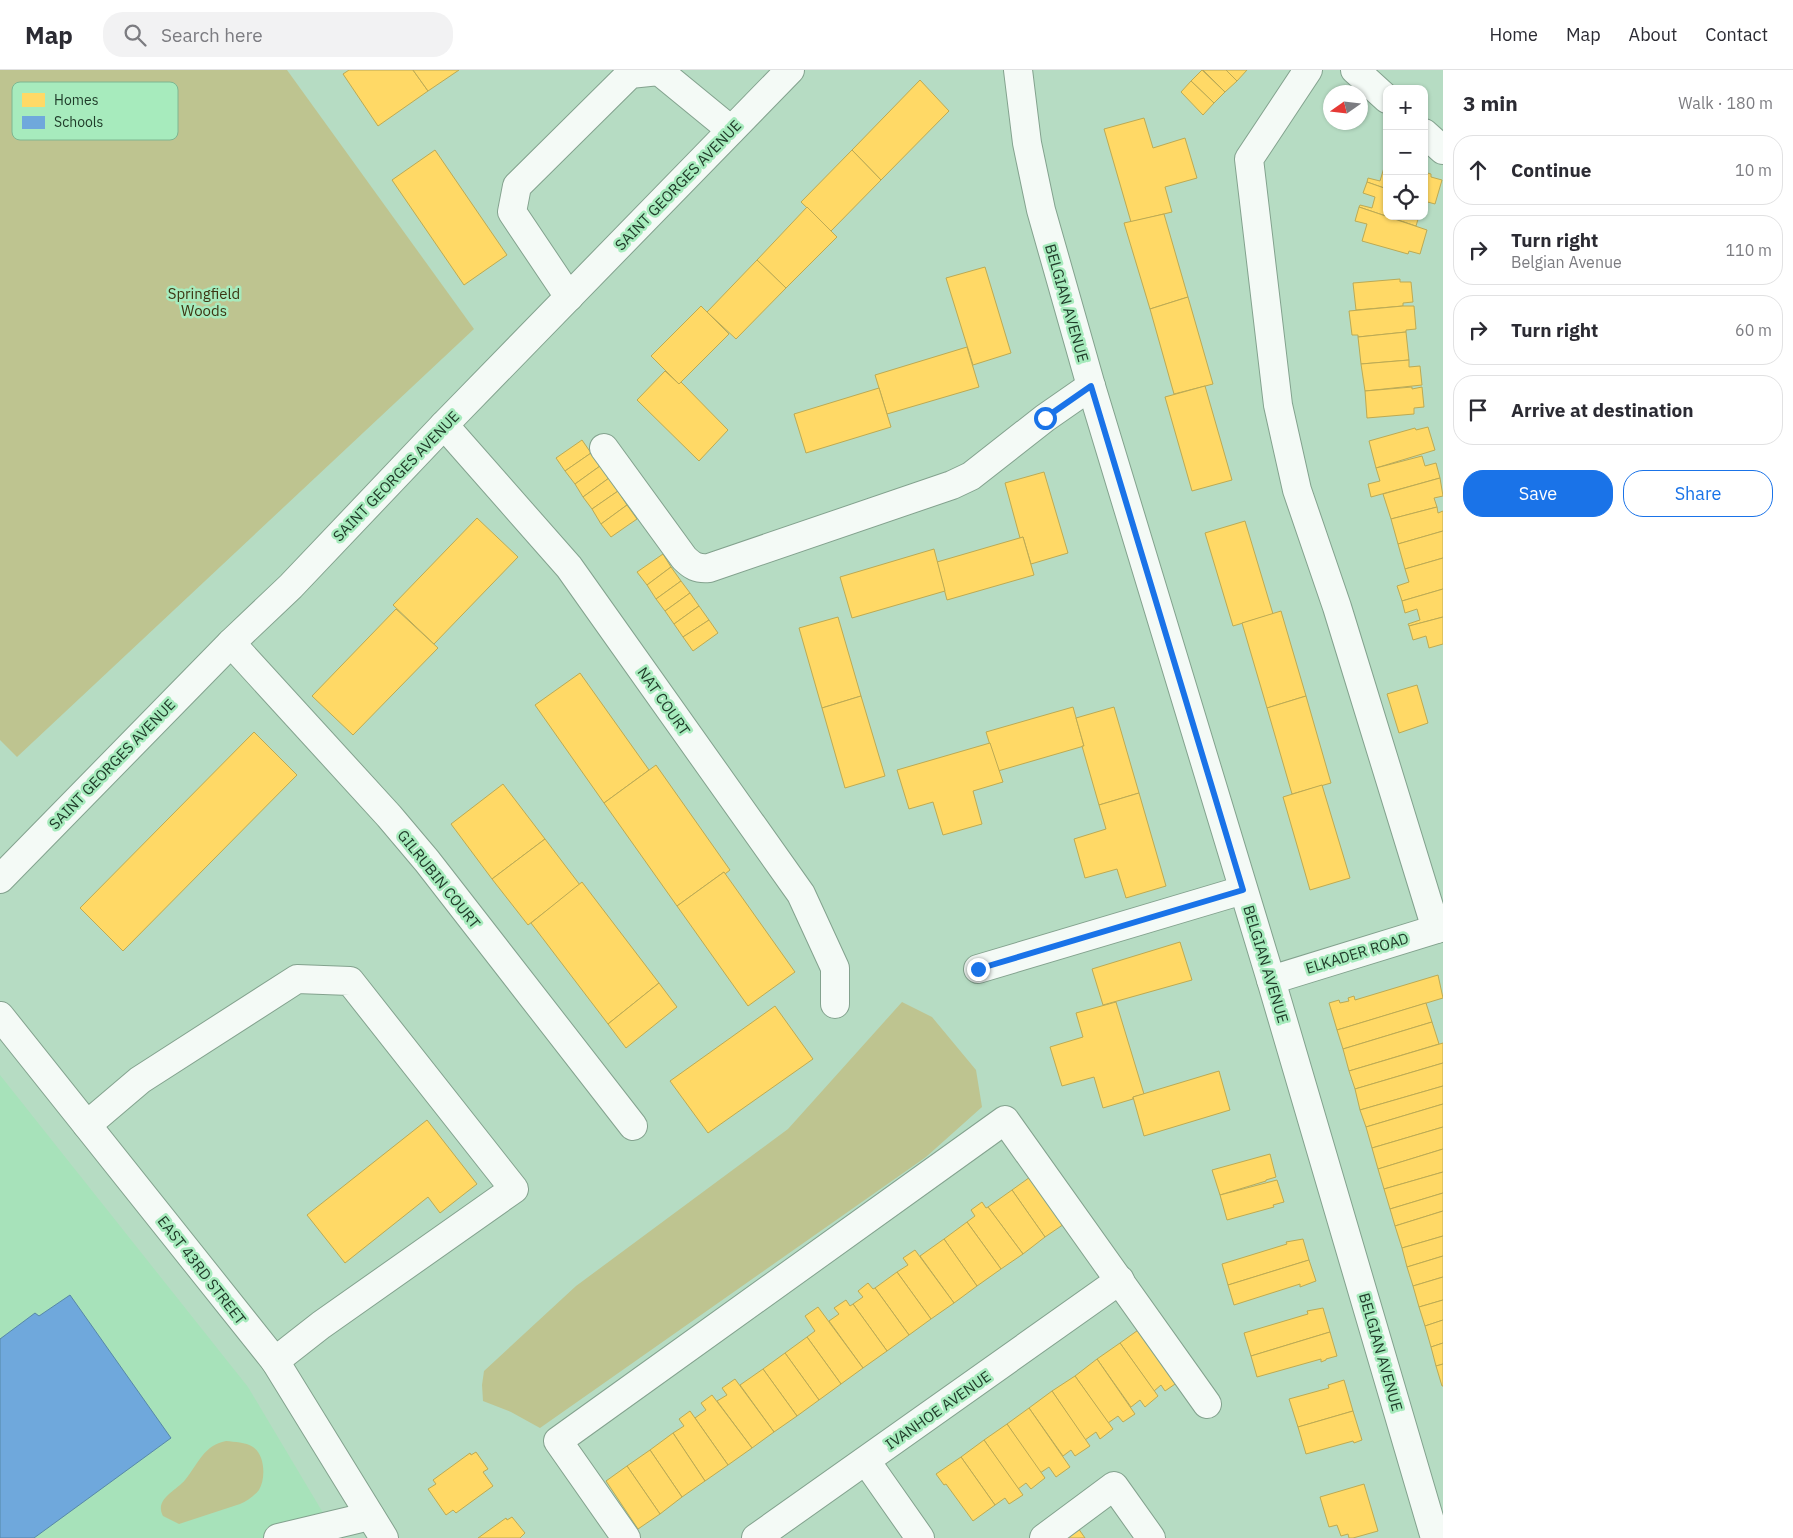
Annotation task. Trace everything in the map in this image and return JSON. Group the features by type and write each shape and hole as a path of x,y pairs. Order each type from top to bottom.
{"street":[{"name":"SAINT GEORGES AVENUE","path":"0,879 231,643 291,586 444,425 790,70"},
{"name":"BELGIAN AVENUE","path":"1018,70 1027,143 1041,210 1091,386 1243,890 1432,1485 1435,1538"},
{"path":"1308,70 1249,159 1278,405 1297,490 1338,607 1439,928"},
{"path":"1355,70 1383,95"},
{"path":"569,297 512,212 517,186 630,74 660,71 731,130"},
{"path":"1428,137 1443,150"},
{"path":"604,448 684,558 691,565 699,568 709,568 952,485 970,476 1045,418 1091,386"},
{"name":"NAT COURT","path":"444,425 569,567 801,894 835,968 835,1004"},
{"name":"GILRUBIN COURT","path":"231,643 389,816 427,861 633,1126"},
{"path":"978,969 1243,890"},
{"name":"ELKADER ROAD","path":"1271,980 1439,928"},
{"path":"87,1124 140,1080 297,979 350,981 514,1189 328,1320 275,1361"},
{"name":"EAST 43RD STREET","path":"0,1016 275,1361 377,1527"},
{"path":"626,1538 558,1441 1005,1120 1207,1404"},
{"name":"IVANHOE AVENUE","path":"756,1538 866,1462 1120,1280"},
{"path":"866,1462 920,1538"},
{"path":"1044,1538 1114,1486 1151,1538"},
{"path":"278,1538 377,1527"}],"shaded area":[{"path":"0,1075 248,1387 338,1538 0,1538"}],"green space":[{"name":"Springfield Woods","path":"0,70 287,70 474,329 17,757 0,740"},
{"path":"902,1002 932,1017 976,1070 982,1107 926,1157 540,1428 511,1412 483,1401 482,1385 484,1371 576,1286 788,1129"},
{"path":"226,1441 247,1444 253,1447 260,1455 263,1479 259,1490 240,1504 179,1524 163,1516 161,1505 167,1496 185,1480 207,1451 218,1443"}],"building: Homes":[{"path":"349,70 413,70 428,91 378,126 343,74"},
{"path":"413,70 459,70 428,91"},
{"path":"1202,70 1225,92 1214,103 1191,81"},
{"path":"1203,70 1226,70 1237,81 1225,92"},
{"path":"1226,70 1247,70 1237,81"},
{"path":"920,80 949,111 881,180 852,150"},
{"path":"1191,81 1214,103 1203,115 1181,92"},
{"path":"1144,118 1153,148 1185,138 1197,178 1165,187 1172,212 1131,222 1104,129"},
{"path":"435,150 507,255 464,285 392,180"},
{"path":"852,150 881,180 831,231 801,202"},
{"path":"1383,171 1383,188 1367,182 1368,178 1380,181"},
{"path":"1428,173 1431,174 1431,177 1442,180 1435,204 1428,202"},
{"path":"1367,182 1383,188 1383,215 1359,207 1360,205 1372,208 1375,197 1363,193"},
{"path":"807,207 837,237 786,288 757,260"},
{"path":"1359,207 1383,215 1383,220 1397,220 1427,230 1420,254 1409,251 1408,254 1362,241 1367,224 1355,221"},
{"path":"1164,214 1188,297 1150,309 1124,223"},
{"path":"1398,220 1418,220 1416,226"},
{"path":"757,260 786,288 736,339 707,312"},
{"path":"985,267 1011,353 973,365 946,278"},
{"path":"1400,279 1400,282 1411,282 1413,302 1403,303 1403,306 1356,310 1353,283"},
{"path":"1188,297 1213,384 1174,394 1150,309"},
{"path":"701,306 729,334 679,384 651,356"},
{"path":"1414,306 1416,329 1406,330 1406,332 1358,337 1358,335 1352,335 1349,311"},
{"path":"1406,332 1409,360 1361,364 1358,337"},
{"path":"967,347 979,387 887,414 875,375"},
{"path":"1409,360 1409,367 1420,366 1422,385 1365,391 1361,364"},
{"path":"665,371 679,384 681,382 728,430 699,461 637,400"},
{"path":"1205,386 1232,480 1192,491 1165,397"},
{"path":"1412,387 1412,389 1422,387 1424,407 1414,408 1414,414 1367,418 1365,391"},
{"path":"879,388 891,427 806,453 794,414"},
{"path":"1428,427 1435,450 1376,468 1369,441 1415,428 1416,430"},
{"path":"582,440 591,453 565,471 556,458"},
{"path":"591,453 600,466 575,484 565,471"},
{"path":"1422,456 1425,466 1436,463 1440,478 1371,497 1368,484 1380,481 1376,468"},
{"path":"600,466 609,478 583,497 575,484"},
{"path":"1044,472 1068,553 1031,564 1023,537 1020,538 1005,483"},
{"path":"609,478 618,491 592,509 583,497"},
{"path":"1440,478 1443,496 1434,498 1437,507 1391,519 1383,494"},
{"path":"618,491 627,505 601,524 592,509"},
{"path":"627,505 637,519 611,537 601,524"},
{"path":"1437,507 1438,513 1443,511 1443,531 1398,544 1391,519"},
{"path":"477,518 518,557 434,644 393,605"},
{"path":"1245,521 1273,614 1233,626 1205,533"},
{"path":"1443,531 1443,558 1405,569 1398,544"},
{"path":"1023,537 1034,575 947,600 937,562"},
{"path":"934,549 945,591 852,618 840,577"},
{"path":"663,554 671,567 647,585 637,572"},
{"path":"1443,558 1443,589 1402,601 1397,586 1409,582 1405,569"},
{"path":"671,567 681,581 656,599 647,585"},
{"path":"681,581 690,593 665,611 656,599"},
{"path":"1443,589 1443,617 1409,626 1408,624 1420,620 1417,609 1405,613 1402,601"},
{"path":"690,593 699,606 674,624 665,611"},
{"path":"699,606 709,620 683,637 674,624"},
{"path":"396,609 438,648 353,735 312,696"},
{"path":"1281,611 1306,696 1267,708 1242,623"},
{"path":"838,617 861,696 822,708 799,628"},
{"path":"1443,617 1443,644 1429,648 1426,636 1413,640 1409,626"},
{"path":"709,620 718,633 693,651 683,637"},
{"path":"580,673 649,770 604,803 535,705"},
{"path":"1417,685 1428,723 1399,733 1387,694"},
{"path":"861,696 885,776 845,788 822,708"},
{"path":"1306,696 1331,783 1292,794 1267,708"},
{"path":"1073,707 1084,746 998,771 986,732"},
{"path":"1114,707 1139,793 1099,805 1076,718"},
{"path":"254,732 297,775 123,951 80,908"},
{"path":"990,743 1003,782 973,791 982,824 943,835 933,802 909,809 897,770"},
{"path":"656,765 730,870 725,874 724,872 677,906 604,803"},
{"path":"503,784 545,839 492,879 451,824"},
{"path":"1322,785 1350,878 1310,890 1283,797"},
{"path":"1139,793 1166,886 1126,898 1117,869 1085,878 1074,839 1106,829 1099,805"},
{"path":"545,839 580,885 528,925 492,879"},
{"path":"724,872 795,972 748,1006 677,906"},
{"path":"582,882 659,983 608,1024 531,923"},
{"path":"1180,942 1192,980 1103,1005 1092,969"},
{"path":"1438,975 1443,998 1337,1030 1329,1003 1339,1000 1340,1003 1349,1001 1348,998 1354,996 1355,1000"},
{"path":"659,983 677,1007 626,1048 608,1024"},
{"path":"1116,1002 1144,1094 1103,1108 1094,1077 1062,1086 1050,1047 1083,1037 1076,1013"},
{"path":"1426,1003 1432,1022 1343,1049 1337,1030"},
{"path":"775,1006 813,1059 708,1133 670,1081"},
{"path":"1432,1022 1439,1044 1349,1071 1343,1049"},
{"path":"1443,1043 1443,1063 1355,1089 1349,1071"},
{"path":"1443,1063 1443,1086 1360,1110 1355,1089"},
{"path":"1219,1071 1230,1110 1144,1136 1133,1097"},
{"path":"1443,1086 1443,1104 1366,1127 1360,1110"},
{"path":"1443,1104 1443,1127 1372,1148 1366,1127"},
{"path":"427,1120 477,1184 440,1213 428,1197 345,1263 307,1215"},
{"path":"1443,1127 1443,1149 1378,1169 1372,1148"},
{"path":"1443,1149 1443,1172 1384,1189 1378,1169"},
{"path":"1270,1154 1276,1177 1220,1195 1212,1170"},
{"path":"1443,1172 1443,1193 1390,1209 1384,1189"},
{"path":"1033,1175 1067,1222 1045,1237 1012,1190"},
{"path":"1277,1180 1284,1202 1273,1205 1274,1207 1227,1220 1220,1195"},
{"path":"1012,1190 1045,1237 1023,1254 988,1207"},
{"path":"1443,1193 1443,1211 1395,1226 1390,1209"},
{"path":"982,1202 986,1208 988,1207 1023,1254 1001,1269 967,1222 975,1216 971,1210"},
{"path":"1443,1211 1443,1236 1402,1248 1395,1226"},
{"path":"967,1222 1001,1269 977,1286 944,1239"},
{"path":"1443,1236 1443,1256 1407,1267 1402,1248"},
{"path":"944,1239 977,1286 954,1303 920,1256"},
{"path":"1303,1239 1309,1260 1228,1285 1222,1264 1287,1244 1286,1242"},
{"path":"915,1250 954,1303 931,1319 897,1272 908,1265 903,1258"},
{"path":"1443,1256 1443,1277 1413,1286 1407,1267"},
{"path":"1309,1260 1316,1281 1300,1287 1300,1284 1234,1305 1228,1285"},
{"path":"897,1272 931,1319 909,1335 875,1288"},
{"path":"1443,1277 1443,1300 1419,1307 1413,1286"},
{"path":"868,1283 873,1289 875,1288 909,1335 887,1351 853,1304 863,1297 858,1291"},
{"path":"846,1300 850,1306 853,1304 887,1351 863,1368 829,1321 839,1314 834,1308"},
{"path":"1443,1300 1443,1320 1425,1326 1419,1307"},
{"path":"818,1307 863,1368 841,1384 807,1337 815,1331 805,1316"},
{"path":"1323,1308 1330,1332 1251,1356 1244,1333 1308,1314 1307,1311"},
{"path":"1443,1320 1443,1343 1431,1347 1425,1326"},
{"path":"1141,1328 1178,1382 1165,1391 1161,1385 1154,1391 1120,1343"},
{"path":"1330,1332 1337,1356 1321,1362 1321,1359 1257,1377 1251,1356"},
{"path":"807,1337 841,1384 819,1400 785,1353"},
{"path":"1120,1343 1158,1396 1145,1407 1140,1400 1131,1407 1097,1359"},
{"path":"1443,1343 1443,1364 1436,1366 1431,1347"},
{"path":"785,1353 819,1400 797,1416 763,1369"},
{"path":"1097,1359 1135,1414 1123,1422 1118,1416 1108,1423 1075,1376"},
{"path":"1443,1364 1443,1386 1442,1386 1436,1366"},
{"path":"763,1369 797,1416 774,1432 740,1385"},
{"path":"1075,1376 1113,1429 1100,1439 1096,1432 1085,1440 1052,1391"},
{"path":"735,1379 774,1432 752,1448 717,1401 727,1395 722,1388"},
{"path":"1344,1380 1353,1411 1298,1427 1289,1399 1329,1388 1328,1385"},
{"path":"1052,1391 1090,1446 1075,1456 1071,1450 1063,1456 1029,1408"},
{"path":"712,1395 752,1448 728,1465 695,1418 706,1410 701,1403"},
{"path":"1029,1408 1070,1467 1056,1477 1049,1467 1040,1473 1007,1424"},
{"path":"690,1411 728,1465 705,1481 673,1433 684,1426 679,1419"},
{"path":"1353,1411 1362,1440 1306,1454 1298,1427"},
{"path":"1007,1424 1045,1478 1031,1489 1026,1483 1018,1489 984,1440"},
{"path":"673,1433 705,1481 682,1497 650,1450"},
{"path":"984,1440 1023,1495 1009,1504 1005,1498 995,1505 961,1457"},
{"path":"650,1450 682,1497 660,1514 627,1466"},
{"path":"476,1452 488,1469 483,1472 493,1486 456,1513 453,1510 446,1515 428,1489 436,1484 433,1480 470,1453 471,1455"},
{"path":"961,1457 995,1505 973,1521 946,1484 944,1485 936,1474"},
{"path":"627,1466 660,1514 638,1529 606,1481"},
{"path":"1364,1484 1378,1531 1353,1538 1349,1538 1348,1534 1341,1536 1337,1525 1329,1527 1320,1497"},
{"path":"512,1517 525,1533 520,1538 478,1538 506,1518 507,1520"},
{"path":"1078,1528 1085,1538 1064,1538"}],"building: Schools":[{"path":"70,1295 171,1438 34,1538 0,1538 0,1339 35,1313 39,1316"}],"route":[{"path":"978,969 1243,890 1091,386 1045,418"}]}
